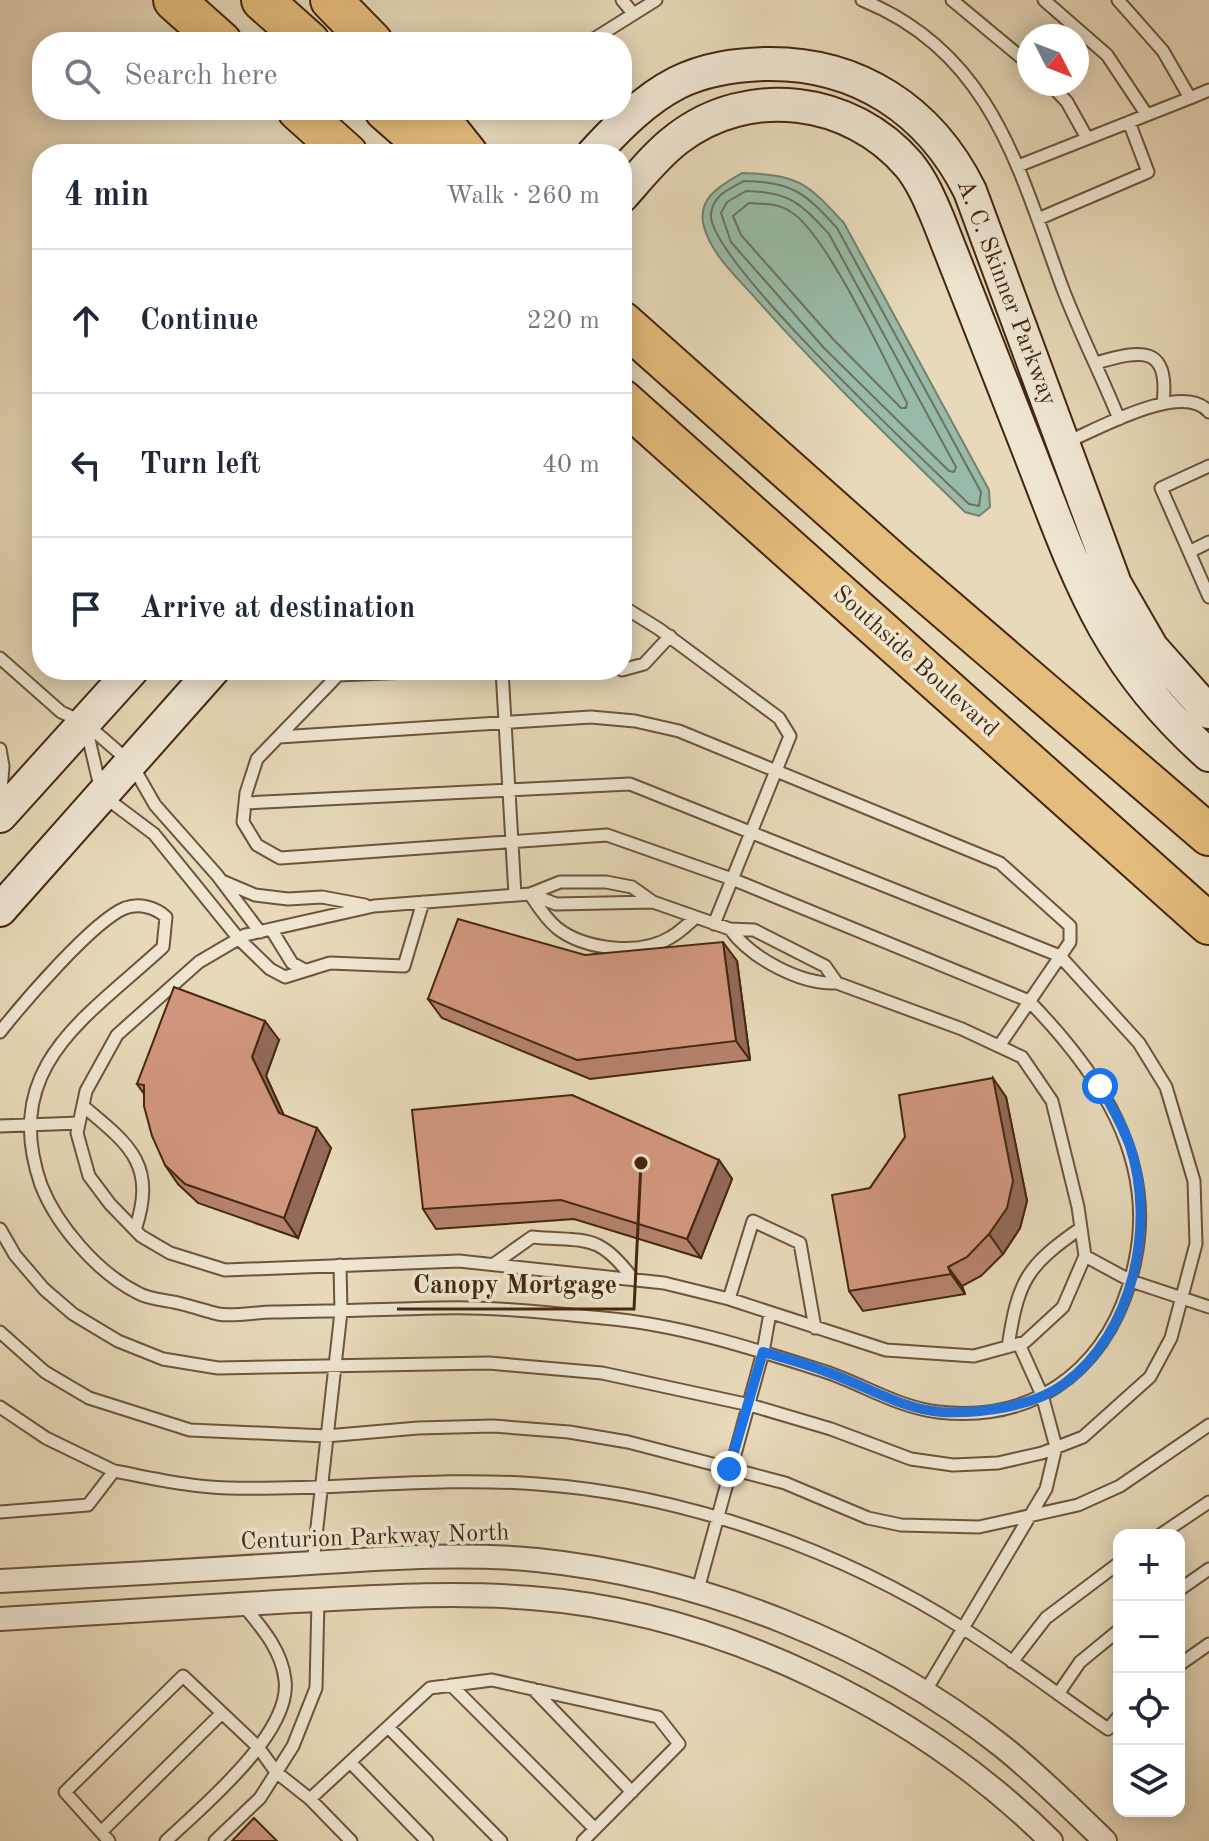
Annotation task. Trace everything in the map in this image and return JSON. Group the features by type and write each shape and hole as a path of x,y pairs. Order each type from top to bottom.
{"highway":[{"path":"174,0 210,32"},
{"path":"262,0 298,32"},
{"path":"331,0 362,32"},
{"path":"309,120 336,144"},
{"path":"396,120 424,144"},
{"path":"440,120 459,144"},
{"path":"632,331 896,566 1209,835"},
{"name":"Southside Boulevard","path":"632,409 1209,924"}],"main road":[{"name":"A. C. Skinner Parkway","path":"632,117 656,95 689,78 727,67 779,64 816,67 852,77 885,94 929,127 962,174 1101,551 1131,616 1166,666 1209,712"},
{"name":"A. C. Skinner Parkway","path":"632,185 677,138 712,118 746,107 786,104 822,109 869,130 898,154 915,173 938,219 1073,565 1104,631 1145,691 1209,755"},
{"name":"A. C. Skinner Parkway","path":"604,144 629,120"},
{"path":"0,816 123,680"},
{"path":"0,910 204,680"}],"street":[{"name":"Centurion Parkway North","path":"0,1581 471,1557 537,1560 607,1571 697,1593 817,1636 925,1692 1003,1746 1105,1841"},
{"path":"686,1629 697,1593"},
{"path":"0,1619 318,1600 470,1595 533,1598 600,1608 686,1629 802,1671 905,1724 979,1776 1051,1841"}],"lane":[{"path":"622,0 632,12"},
{"path":"603,32 656,0"},
{"path":"862,0 903,21 948,55 988,103 1018,166 1062,288 1119,419"},
{"path":"952,0 966,4 1017,53"},
{"path":"1044,0 1107,55 1147,115"},
{"path":"1118,0 1163,51 1190,98"},
{"path":"1018,166 1209,90"},
{"path":"1061,96 1087,138"},
{"path":"1038,219 1148,172 1129,122"},
{"path":"1096,363 1132,352 1147,354 1160,363 1163,371 1163,403"},
{"path":"1063,444 1163,403 1186,401 1203,405 1209,412"},
{"path":"1209,466 1161,488 1209,597"},
{"path":"1189,552 1209,542"},
{"path":"632,612 670,636 779,718 790,736 714,924"},
{"path":"632,667 644,664 670,636"},
{"path":"0,658 61,712 85,723 131,763 155,805 292,963 305,970"},
{"path":"0,1032 27,997 108,917 127,907 144,907 158,910 166,917 163,947 51,1050 32,1092 27,1125 33,1163 47,1199 68,1231 102,1267 139,1294 222,1315 444,1307 624,1320 763,1352 828,1372 892,1400 940,1412 990,1409 1042,1395 1063,1385 1090,1360 1111,1331 1131,1281 1141,1236 1139,1191 1130,1147 1100,1086 1057,1030 1029,1001 732,879 607,835 280,858 257,845 243,822 257,759 334,680"},
{"path":"503,680 515,895"},
{"path":"279,737 505,725 591,717 635,721 679,731 1000,863 1070,926 1070,942 999,1046"},
{"path":"85,723 102,795 154,834 239,939 270,969 285,977 330,963 404,966 423,902"},
{"path":"0,749 3,766 0,804"},
{"path":"0,1229 15,1255 44,1289 73,1314 118,1341 163,1359 218,1368 489,1363 646,1380 746,1404 831,1429 911,1459 953,1465 998,1463 1083,1437 1150,1377 1171,1338 1196,1244 1194,1181 1166,1087 1139,1043 1060,956 630,784 245,803"},
{"path":"221,880 255,895 288,899 322,897 374,906"},
{"path":"730,929 744,948 820,984 837,983 1022,1057 1052,1101 1085,1256 1063,1307 1014,1346 974,1356 886,1350 729,1299 664,1283 494,1264 459,1261 225,1270 170,1253 135,1230 89,1176 77,1133 86,1091 117,1035 169,986 239,939 266,930 374,906 530,894 560,882 606,882 632,887 653,902 714,924 730,929 754,930 825,966 837,983"},
{"path":"530,894 556,904 653,902"},
{"path":"530,894 545,917 560,931 590,944 647,947 671,938 696,917"},
{"path":"83,1106 121,1138 141,1169 145,1201 135,1230"},
{"path":"0,1126 79,1123"},
{"path":"729,1299 753,1221 800,1243 815,1328"},
{"path":"925,1692 1046,1489 1056,1447 1042,1395 1014,1346 1015,1299 1030,1271 1047,1251 1081,1228"},
{"path":"494,1264 532,1237 597,1243 612,1251 633,1279"},
{"path":"1085,1256 1131,1281 1183,1295 1209,1307"},
{"path":"313,1563 341,1312 340,1265"},
{"path":"697,1593 746,1404 763,1352 770,1313"},
{"path":"0,1332 45,1372 89,1398 190,1430 326,1436 418,1428 493,1426 569,1432 628,1442 785,1483 868,1518 901,1525 979,1527 1078,1505 1120,1486 1209,1425"},
{"path":"0,1407 46,1438 114,1471 213,1487 321,1487 426,1482 536,1484 594,1489 761,1530 864,1574 962,1628 1108,1729 1113,1723"},
{"path":"0,1512 88,1505 114,1471"},
{"path":"1169,1529 1209,1502"},
{"path":"1012,1662 1046,1618 1113,1568"},
{"path":"1185,1586 1209,1569"},
{"path":"215,1841 260,1798 293,1746 316,1688 318,1600"},
{"path":"166,1841 242,1768 275,1724 286,1681 272,1640 243,1605"},
{"path":"1058,1694 1080,1662 1113,1635"},
{"path":"1185,1661 1209,1644"},
{"path":"222,1713 105,1836 65,1792 183,1676 258,1747 276,1772 310,1799 351,1841"},
{"path":"310,1799 430,1688 492,1680 658,1717 679,1744 583,1841"},
{"path":"451,1685 595,1829"},
{"path":"533,1689 632,1792"},
{"path":"388,1727 501,1841"},
{"path":"350,1762 427,1841"}],"water":[{"path":"742,173 777,176 800,183 844,223 989,490 990,507 979,516 965,512 886,434 808,355 713,248 702,217 707,200 726,182"}],"building":[{"path":"458,919 585,955 723,942 736,1041 577,1060 428,999"},
{"path":"174,987 265,1021 252,1057 279,1113 317,1128 284,1218 185,1184 165,1165 152,1136 144,1106 144,1085 137,1084"},
{"path":"993,1078 1013,1181 1007,1208 989,1234 967,1257 948,1267 951,1274 849,1291 832,1195 870,1188 905,1137 899,1095"},
{"path":"572,1095 719,1160 687,1239 561,1200 423,1209 412,1110"},
{"path":"254,1818 277,1841 232,1841"}],"place":[{"name":"Canopy Mortgage","path":"641,1163"}],"route":[{"path":"729,1469 763,1352 828,1372 892,1400 940,1412 990,1409 1028,1401 1063,1385 1090,1360 1111,1331 1131,1281 1141,1236 1139,1191 1130,1147 1100,1086"}]}
